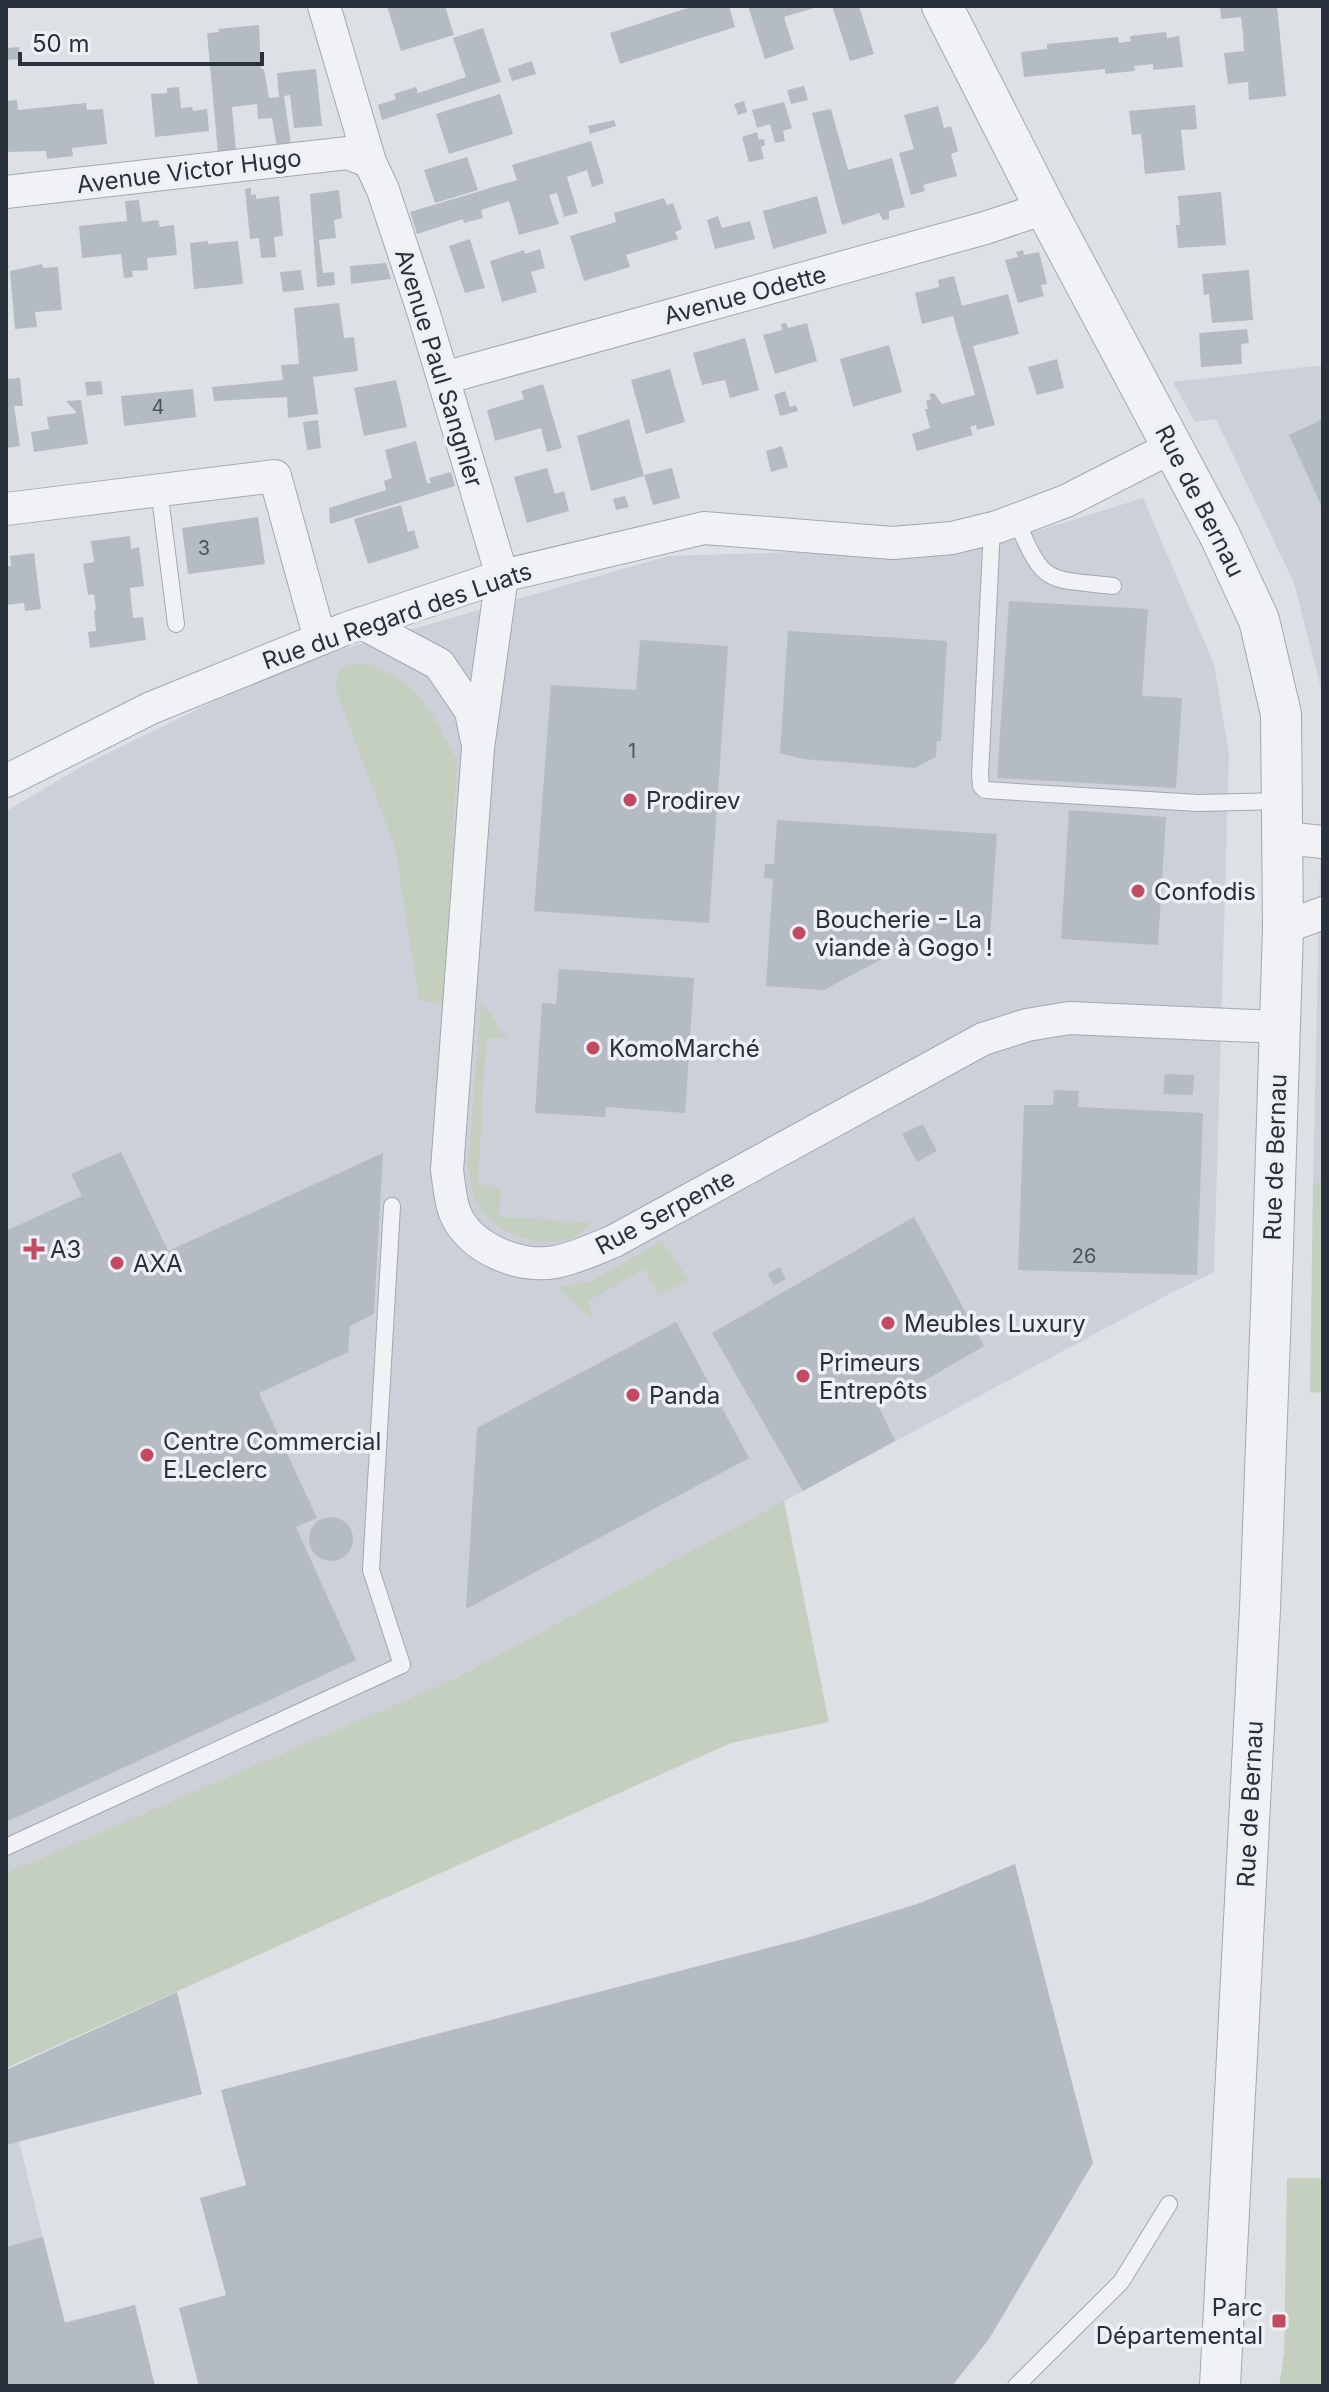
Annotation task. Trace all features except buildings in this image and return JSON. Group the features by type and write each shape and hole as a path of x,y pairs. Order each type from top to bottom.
{"street":[{"name":"Avenue Paul Sangnier","path":"324,6 370,162 383,190 444,378 502,576"},
{"name":"Rue de Bernau","path":"942,6 1045,208 1220,536 1259,620 1281,714 1283,928 1260,1609 1220,2386"},
{"name":"Avenue Victor Hugo","path":"6,192 348,153 370,162"},
{"name":"Avenue Odette","path":"444,378 985,228 1045,208"},
{"name":"Rue du Regard des Luats","path":"6,781 151,708 362,623 502,576 704,528 893,543 952,538 1004,524 1066,501 1174,446"},
{"path":"6,509 275,476 320,639"},
{"name":"Rue Serpente","path":"502,576 478,748 447,1170 455,1214 475,1241 505,1258 551,1263 591,1251 983,1039 1027,1025 1069,1018 1279,1027"},
{"name":"Rue Serpente","path":"362,623 439,664 471,711 478,748"},
{"path":"1283,819 1323,842"},
{"path":"1283,928 1323,913"}],"lane":[{"path":"159,489 176,624"},
{"path":"1004,524 1045,574 1113,586"},
{"path":"1004,524 981,786 985,790 1198,803 1283,819"},
{"path":"6,1847 402,1665 371,1570 392,1206"},
{"path":"1016,2386 1121,2282 1169,2204"}],"shaded area":[{"path":"1323,365 1323,696 1294,583 1216,419 1195,422 1173,382"},
{"path":"1143,498 1214,664 1229,755 1214,1272 452,1680 6,1873 6,811 86,764 287,665 668,556 989,546"},
{"path":"1323,736 1323,1180 1313,1185"},
{"path":"19,2141 64,2322 135,2305 6,2386 6,2145"}],"green space":[{"path":"368,664 402,681 423,701 457,759 444,1006 419,999 395,847 336,690 338,673 347,665"},
{"path":"481,1001 507,1038 486,1039 478,1184 501,1189 499,1217 591,1222 581,1233 568,1239 537,1241 506,1231 483,1212 474,1195 468,1165"},
{"path":"1323,1180 1323,1393 1310,1392 1313,1185"},
{"path":"662,1241 689,1281 659,1294 644,1269 588,1301 594,1321 557,1287 590,1282"},
{"path":"784,1501 829,1722 731,1743 6,2068 6,1873 452,1680"},
{"path":"1287,2178 1323,2178 1323,2386 1279,2386 1284,2354"}],"place":[{"name":"Prodirev","path":"630,800"},
{"name":"Confodis","path":"1138,891"},
{"name":"Boucherie - La viande à Gogo !","path":"799,933"},
{"name":"KomoMarché","path":"593,1048"},
{"name":"A3","path":"34,1249"},
{"name":"AXA","path":"117,1263"},
{"name":"Meubles Luxury","path":"888,1323"},
{"name":"Primeurs Entrepôts","path":"803,1376"},
{"name":"Panda","path":"633,1395"},
{"name":"Centre Commercial E.Leclerc","path":"147,1455"},
{"name":"Parc Départemental","path":"1279,2321"}]}
